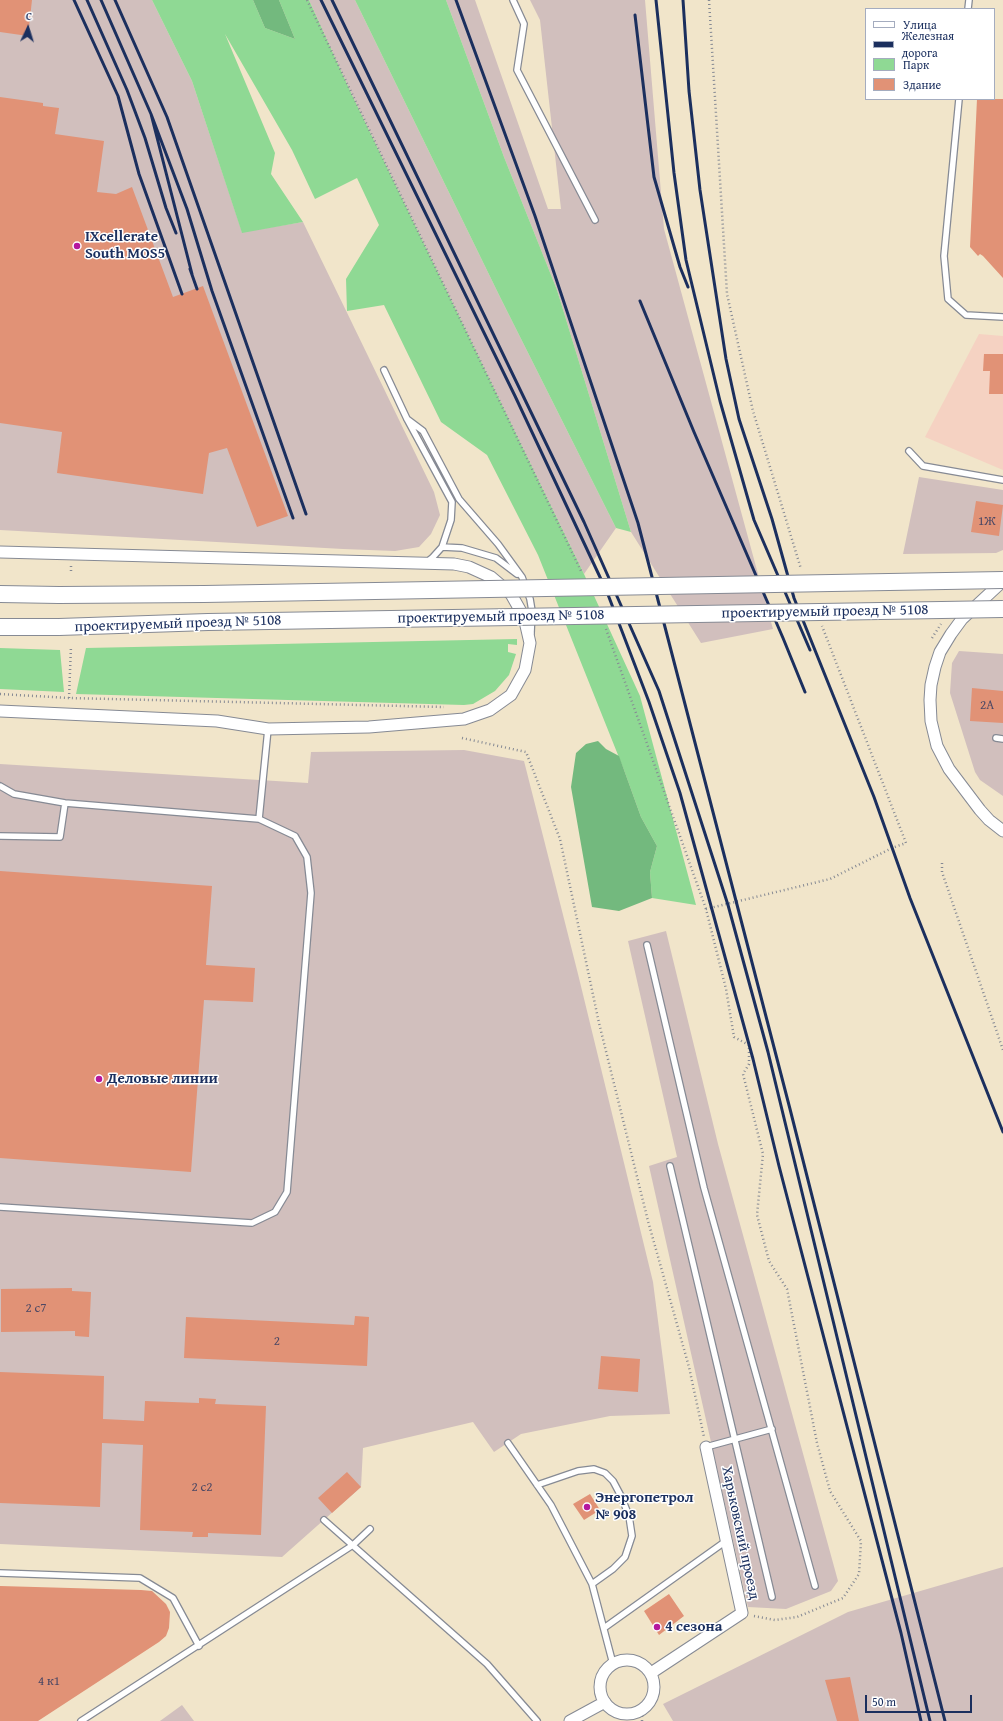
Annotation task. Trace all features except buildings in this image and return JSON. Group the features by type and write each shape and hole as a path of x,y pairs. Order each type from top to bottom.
{"main road":[{"name":"проектируемый проезд № 5108","path":"0,594 212,594 1003,581"},
{"name":"проектируемый проезд № 5108","path":"0,627 1003,609"}],"street":[{"path":"0,552 454,564 469,567 491,577 502,585 519,605 524,617 530,642 529,657 525,670 511,695 500,704 477,716 464,719 369,727 268,729 216,721 0,711"},
{"path":"1003,581 962,619 951,634 940,652 935,667 931,684 930,700 931,721 937,746 949,769 980,810 989,820 1003,831"},
{"name":"Харьковский проезд","path":"651,1673 742,1613 706,1447"},
{"path":"623,1660 634,1660 644,1665 651,1673 655,1686 652,1700 642,1715 615,1711 605,1702 601,1692 601,1681 605,1671 613,1664 623,1660"},
{"path":"570,1721 605,1702"}],"lane":[{"path":"513,0 524,24 517,70 595,220"},
{"path":"959,100 944,256 948,299 966,315 1003,317"},
{"path":"384,370 452,502 451,520 442,547 434,557 425,564"},
{"path":"408,419 423,431 459,499 498,544 522,577 530,599 532,611 530,642"},
{"path":"909,452 923,466 1003,480"},
{"path":"442,547 462,548 496,558 522,577"},
{"path":"259,819 268,729"},
{"path":"996,738 1003,739"},
{"path":"0,786 14,794 65,803 259,819 295,836 307,857 311,893 287,1192 275,1212 252,1223 0,1207"},
{"path":"0,836 60,837 65,803"},
{"path":"647,945 704,1188 815,1586"},
{"path":"670,1166 772,1597"},
{"path":"706,1447 772,1429"},
{"path":"508,1443 551,1505 592,1584 613,1664"},
{"path":"537,1485 578,1471 594,1469 605,1473 613,1481 629,1516 632,1536 625,1557 613,1569 592,1584"},
{"path":"324,1520 487,1664 537,1721"},
{"path":"81,1721 353,1545 370,1529"},
{"path":"604,1628 726,1541"},
{"path":"0,1573 140,1578 173,1598 199,1646"}],"path":[{"path":"307,0 583,576"},
{"path":"709,0 727,294 753,411 803,574"},
{"path":"930,643 942,621"},
{"path":"706,909 830,879 892,848 906,843 822,626"},
{"path":"605,627 706,909 726,990 734,1037 749,1045 749,1064 743,1074 763,1154 757,1215 769,1260 787,1289 817,1443 830,1491 861,1541 859,1574 843,1598 796,1617 775,1620 742,1613"},
{"path":"0,694 69,698 71,646"},
{"path":"462,738 526,752 560,838 599,1023 648,1221 689,1367 706,1447"},
{"path":"942,863 942,872 1003,1050"}],"shaded area":[{"path":"0,0 152,0 192,81 242,232 303,222 434,492 440,515 431,534 419,547 395,551 343,549 0,530"},
{"path":"309,0 355,0 500,297 616,528 584,574 352,95"},
{"path":"446,0 475,0 548,209 561,209 540,20 530,0 645,0 664,229 773,629 701,643 631,532 557,290 504,157"},
{"path":"979,334 1003,336 1003,470 925,437"},
{"path":"919,477 1003,490 1003,550 996,553 903,554"},
{"path":"959,651 1003,654 1003,796 980,780 975,772 950,693 952,663"},
{"path":"464,750 524,761 578,974 653,1282 670,1414 610,1416 521,1434 494,1452 473,1422 363,1448 361,1487 282,1557 0,1544 0,764 308,783 311,752"},
{"path":"666,931 718,1144 838,1581 831,1591 786,1609 748,1607 649,1166 677,1157 628,941"},
{"path":"1003,1567 1003,1721 673,1721 663,1704 848,1612"},
{"path":"182,1705 194,1721 160,1721"}],"green space":[{"path":"152,0 253,0 265,28 295,39 279,0 309,0 352,95 584,574 640,696 696,905 652,898 650,872 657,846 641,817 624,770 538,555 487,455 441,422 384,305 347,311 346,279 379,225 357,178 315,199 292,150 225,34 275,153 271,174 303,222 242,233 192,81"},
{"path":"253,0 279,0 295,39 265,28"},
{"path":"355,0 446,0 504,157 557,290 631,532 616,528 500,297"},
{"path":"517,639 517,645 508,644 508,652 516,654 509,675 495,691 473,704 464,705 76,694 86,648"},
{"path":"0,648 60,650 64,692 0,689"},
{"path":"598,741 606,749 619,756 641,817 657,846 650,872 652,898 619,911 592,907 571,787 576,753 586,744"}],"railway":[{"path":"74,0 118,96 139,174 182,294"},
{"path":"87,0 127,90 145,138 166,208 176,233"},
{"path":"101,0 151,114"},
{"path":"115,0 167,117 306,514"},
{"path":"321,0 515,396 607,592 649,702 680,793 753,1059 779,1166 901,1633 921,1721"},
{"path":"332,0 584,522 659,691 728,905 768,1052 930,1721"},
{"path":"456,0 535,216 638,523 790,1109 945,1721"},
{"path":"656,0 674,173 686,260 720,401 754,520 810,650"},
{"path":"683,0 689,91 700,190 726,359 739,419 772,519 794,598 874,797 910,898 1003,1132"},
{"path":"635,15 654,177 680,267 688,287"},
{"path":"192,274 151,114 187,209 212,291 293,518"},
{"path":"190,269 197,289"},
{"path":"640,301 805,692"}],"place":[{"name":"IXcellerate South MOS5","path":"77,246"},
{"name":"Деловые линии","path":"99,1079"},
{"name":"Энергопетрол № 908","path":"587,1507"},
{"name":"4 сезона","path":"657,1627"}]}
